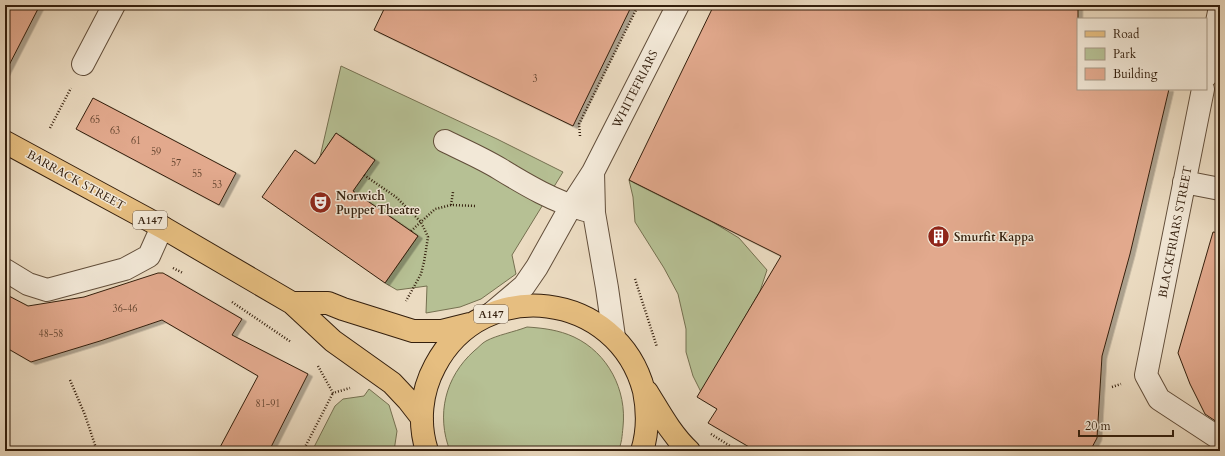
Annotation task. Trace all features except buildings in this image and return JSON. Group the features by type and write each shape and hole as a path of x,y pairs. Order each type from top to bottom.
{"main road":[{"name":"BARRACK STREET","path":"5,142 162,227 292,304 332,341 392,383 408,400 423,440"},
{"name":"A147","path":"292,304 328,303 413,331 442,331 472,324"},
{"name":"A147","path":"423,440 424,396 430,374 440,355 455,338 472,324 492,313 513,307 535,305 556,307 584,317 614,337 625,350 665,422 689,451"},
{"name":"A147","path":"641,380 646,401 647,422 642,451"}],"street":[{"path":"83,64 114,5"},
{"name":"WHITEFRIARS","path":"492,313 524,286 554,238 571,206 593,172 678,5"},
{"path":"1207,71 1220,7"},
{"name":"BLACKFRIARS STREET","path":"1203,90 1146,375 1159,399 1220,439"},
{"path":"445,141 571,206 594,213"},
{"name":"WHITEFRIARS","path":"593,172 594,213 614,337"},
{"path":"1184,182 1220,189"},
{"path":"5,270 28,284 47,290 125,269 149,256 162,227"}],"path":[{"path":"579,124 638,6"},
{"path":"50,128 83,64"},
{"path":"364,175 396,198 421,222 428,237 421,274 395,325"},
{"path":"452,206 453,192"},
{"path":"411,231 435,209 452,206 476,206"},
{"path":"149,256 184,274"},
{"path":"635,278 659,353"},
{"path":"230,301 294,344"},
{"path":"316,363 333,393"},
{"path":"303,451 333,393 358,386 370,367"},
{"path":"70,380 85,415 97,451"},
{"path":"705,430 738,451"}],"green space":[{"path":"341,66 497,139 563,172 512,255 516,274 481,299 460,307 426,313 427,286 397,290 385,283 418,236 353,191 375,160 336,133 320,157"},
{"path":"629,180 711,221 739,238 767,270 760,291 701,392 693,376 686,352 686,329 678,294 664,268 635,222 633,197"},
{"path":"527,327 551,330 574,337 586,344 606,363 613,374 622,400 623,427 618,451 450,451 444,424 444,410 446,397 456,373 464,361 484,342"},
{"path":"369,389 389,405 397,431 394,451 312,451 335,406 343,399 364,396"}],"place":[{"name":"Norwich Puppet Theatre","path":"320,203"},
{"name":"Smurfit Kappa","path":"939,237"}]}
